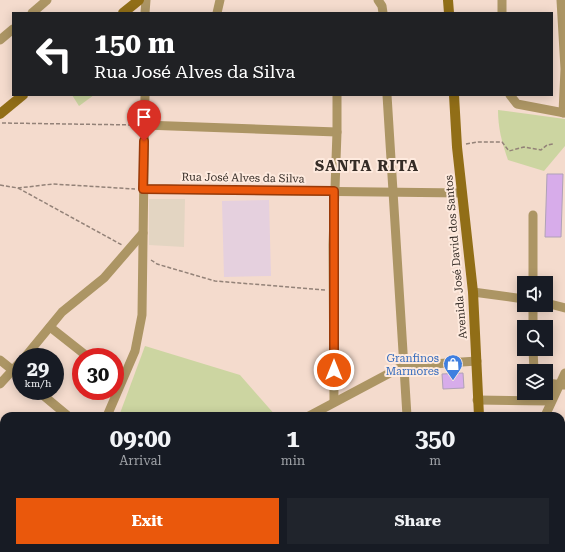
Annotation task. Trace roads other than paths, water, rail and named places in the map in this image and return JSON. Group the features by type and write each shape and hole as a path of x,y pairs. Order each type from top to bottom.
{"main road":[{"path":"124,12 139,0"},
{"path":"448,0 449,12"},
{"path":"0,114 22,96"},
{"name":"Avenida José David dos Santos","path":"454,96 457,146 473,292 478,412"}],"street":[{"path":"33,12 47,0"},
{"path":"145,12 146,0"},
{"path":"217,12 220,0"},
{"path":"378,0 382,6 383,12"},
{"path":"502,0 502,12"},
{"path":"511,96 516,104 564,113 563,88 565,69 561,0"},
{"path":"0,40 12,30"},
{"path":"124,370 140,333 142,315 145,96"},
{"path":"334,402 333,291 334,191 338,132 337,96"},
{"path":"387,96 407,412"},
{"path":"144,125 338,132"},
{"name":"Rua José Alves da Silva","path":"143,189 462,193"},
{"path":"533,216 533,276"},
{"path":"32,348 70,305 104,278 143,233"},
{"path":"473,292 517,298"},
{"path":"553,305 565,308"},
{"path":"50,327 77,348"},
{"path":"0,360 12,370"},
{"path":"316,412 403,366 477,361"},
{"path":"0,384 12,372"},
{"path":"547,412 551,401 562,384 565,373"},
{"path":"477,400 517,398"},
{"path":"49,400 63,412"},
{"path":"108,412 112,400"},
{"path":"546,400 551,401"}],"place":[{"name":"Granfinos Marmores","path":"453,381"}],"district":[{"name":"SANTA RITA","path":"367,166"}]}
